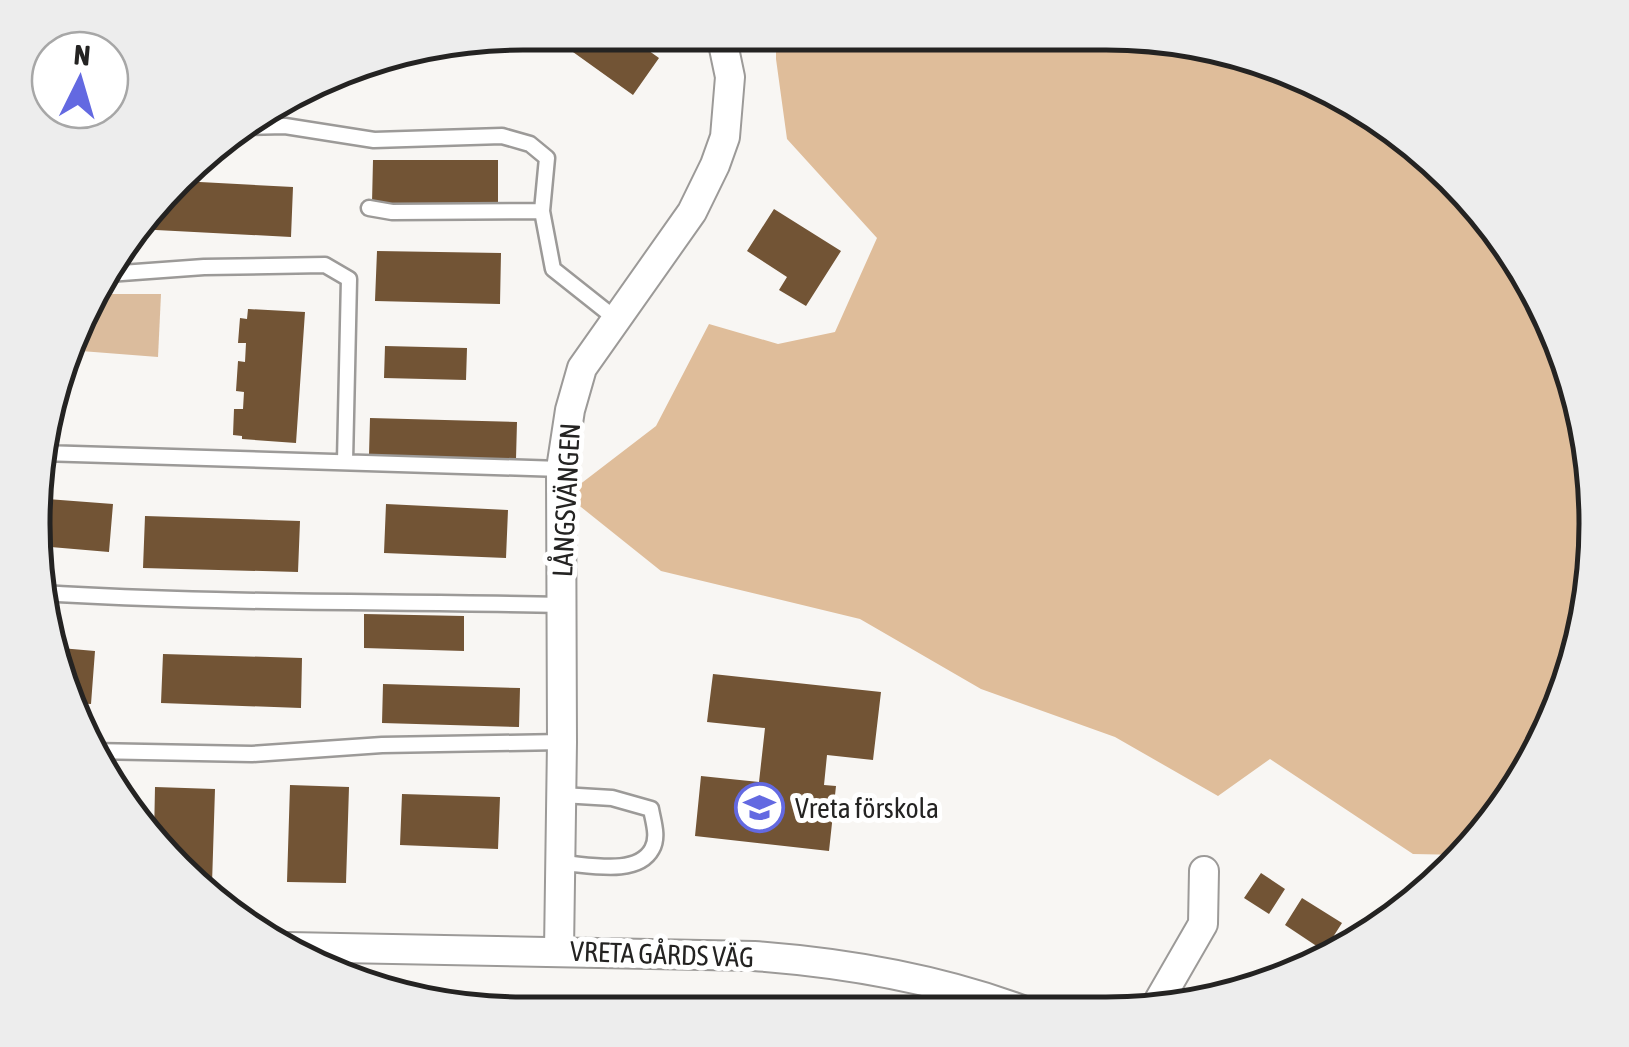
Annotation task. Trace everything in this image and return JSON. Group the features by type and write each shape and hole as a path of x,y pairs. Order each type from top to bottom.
{"street":[{"name":"LÅNGSVÄNGEN","path":"558,950 562,795 561,469 570,410 582,368 692,212 720,151 725,137 730,77 724,50"},
{"path":"1163,993 1202,924 1204,872"},
{"name":"VRETA GÅRDS VÄG","path":"313,947 754,956 890,972 986,997"}],"lane":[{"path":"266,126 374,140 516,138 530,144 546,158 542,211 553,269 616,319"},
{"path":"369,208 392,212 542,211"},
{"path":"122,273 204,266 325,265 349,279 345,461"},
{"path":"55,453 561,469"},
{"path":"55,594 193,602 336,604 370,600 562,605"},
{"path":"109,751 252,754 382,745 562,742"},
{"path":"561,862 612,866 641,861 654,848 655,832 652,809 612,798 562,795"}],"shaded area":[{"path":"776,50 1106,50 1198,59 1258,75 1342,113 1394,148 1461,211 1516,287 1554,371 1570,431 1579,524 1570,616 1543,705 1499,787 1443,855 1413,854 1270,759 1218,796 1115,737 981,689 860,619 661,571 566,495 656,426 709,324 778,344 835,332 877,238 787,139"},
{"path":"109,294 161,294 158,357 83,351"}],"building":[{"path":"570,50 648,50 659,58 633,95"},
{"path":"373,160 498,160 498,204 372,203"},
{"path":"197,182 293,187 291,237 152,230"},
{"path":"774,209 841,251 806,306 779,290 787,277 747,251"},
{"path":"377,251 501,253 500,304 375,301"},
{"path":"248,309 305,312 296,443 233,435 234,409 243,409 244,392 236,391 238,361 245,362 246,343 238,343 240,318 247,319"},
{"path":"385,346 467,348 466,380 384,378"},
{"path":"370,418 517,422 516,459 369,455"},
{"path":"51,499 113,504 109,552 51,547"},
{"path":"386,504 508,510 506,558 384,553"},
{"path":"145,516 300,521 298,572 143,568"},
{"path":"364,614 464,616 464,651 364,648"},
{"path":"67,649 95,651 91,704 86,704"},
{"path":"163,654 302,658 301,708 161,703"},
{"path":"713,674 881,692 873,760 827,755 824,785 836,786 829,851 695,836 701,776 759,782 765,728 707,722"},
{"path":"383,684 520,688 519,727 382,723"},
{"path":"290,785 349,787 346,883 287,882"},
{"path":"155,787 215,789 212,880 189,858 154,820"},
{"path":"402,794 500,797 498,849 400,845"},
{"path":"1261,873 1285,889 1269,914 1244,898"},
{"path":"1302,898 1342,923 1331,940 1318,947 1285,925"}],"place":[{"name":"Vreta förskola","path":"760,808"}]}
